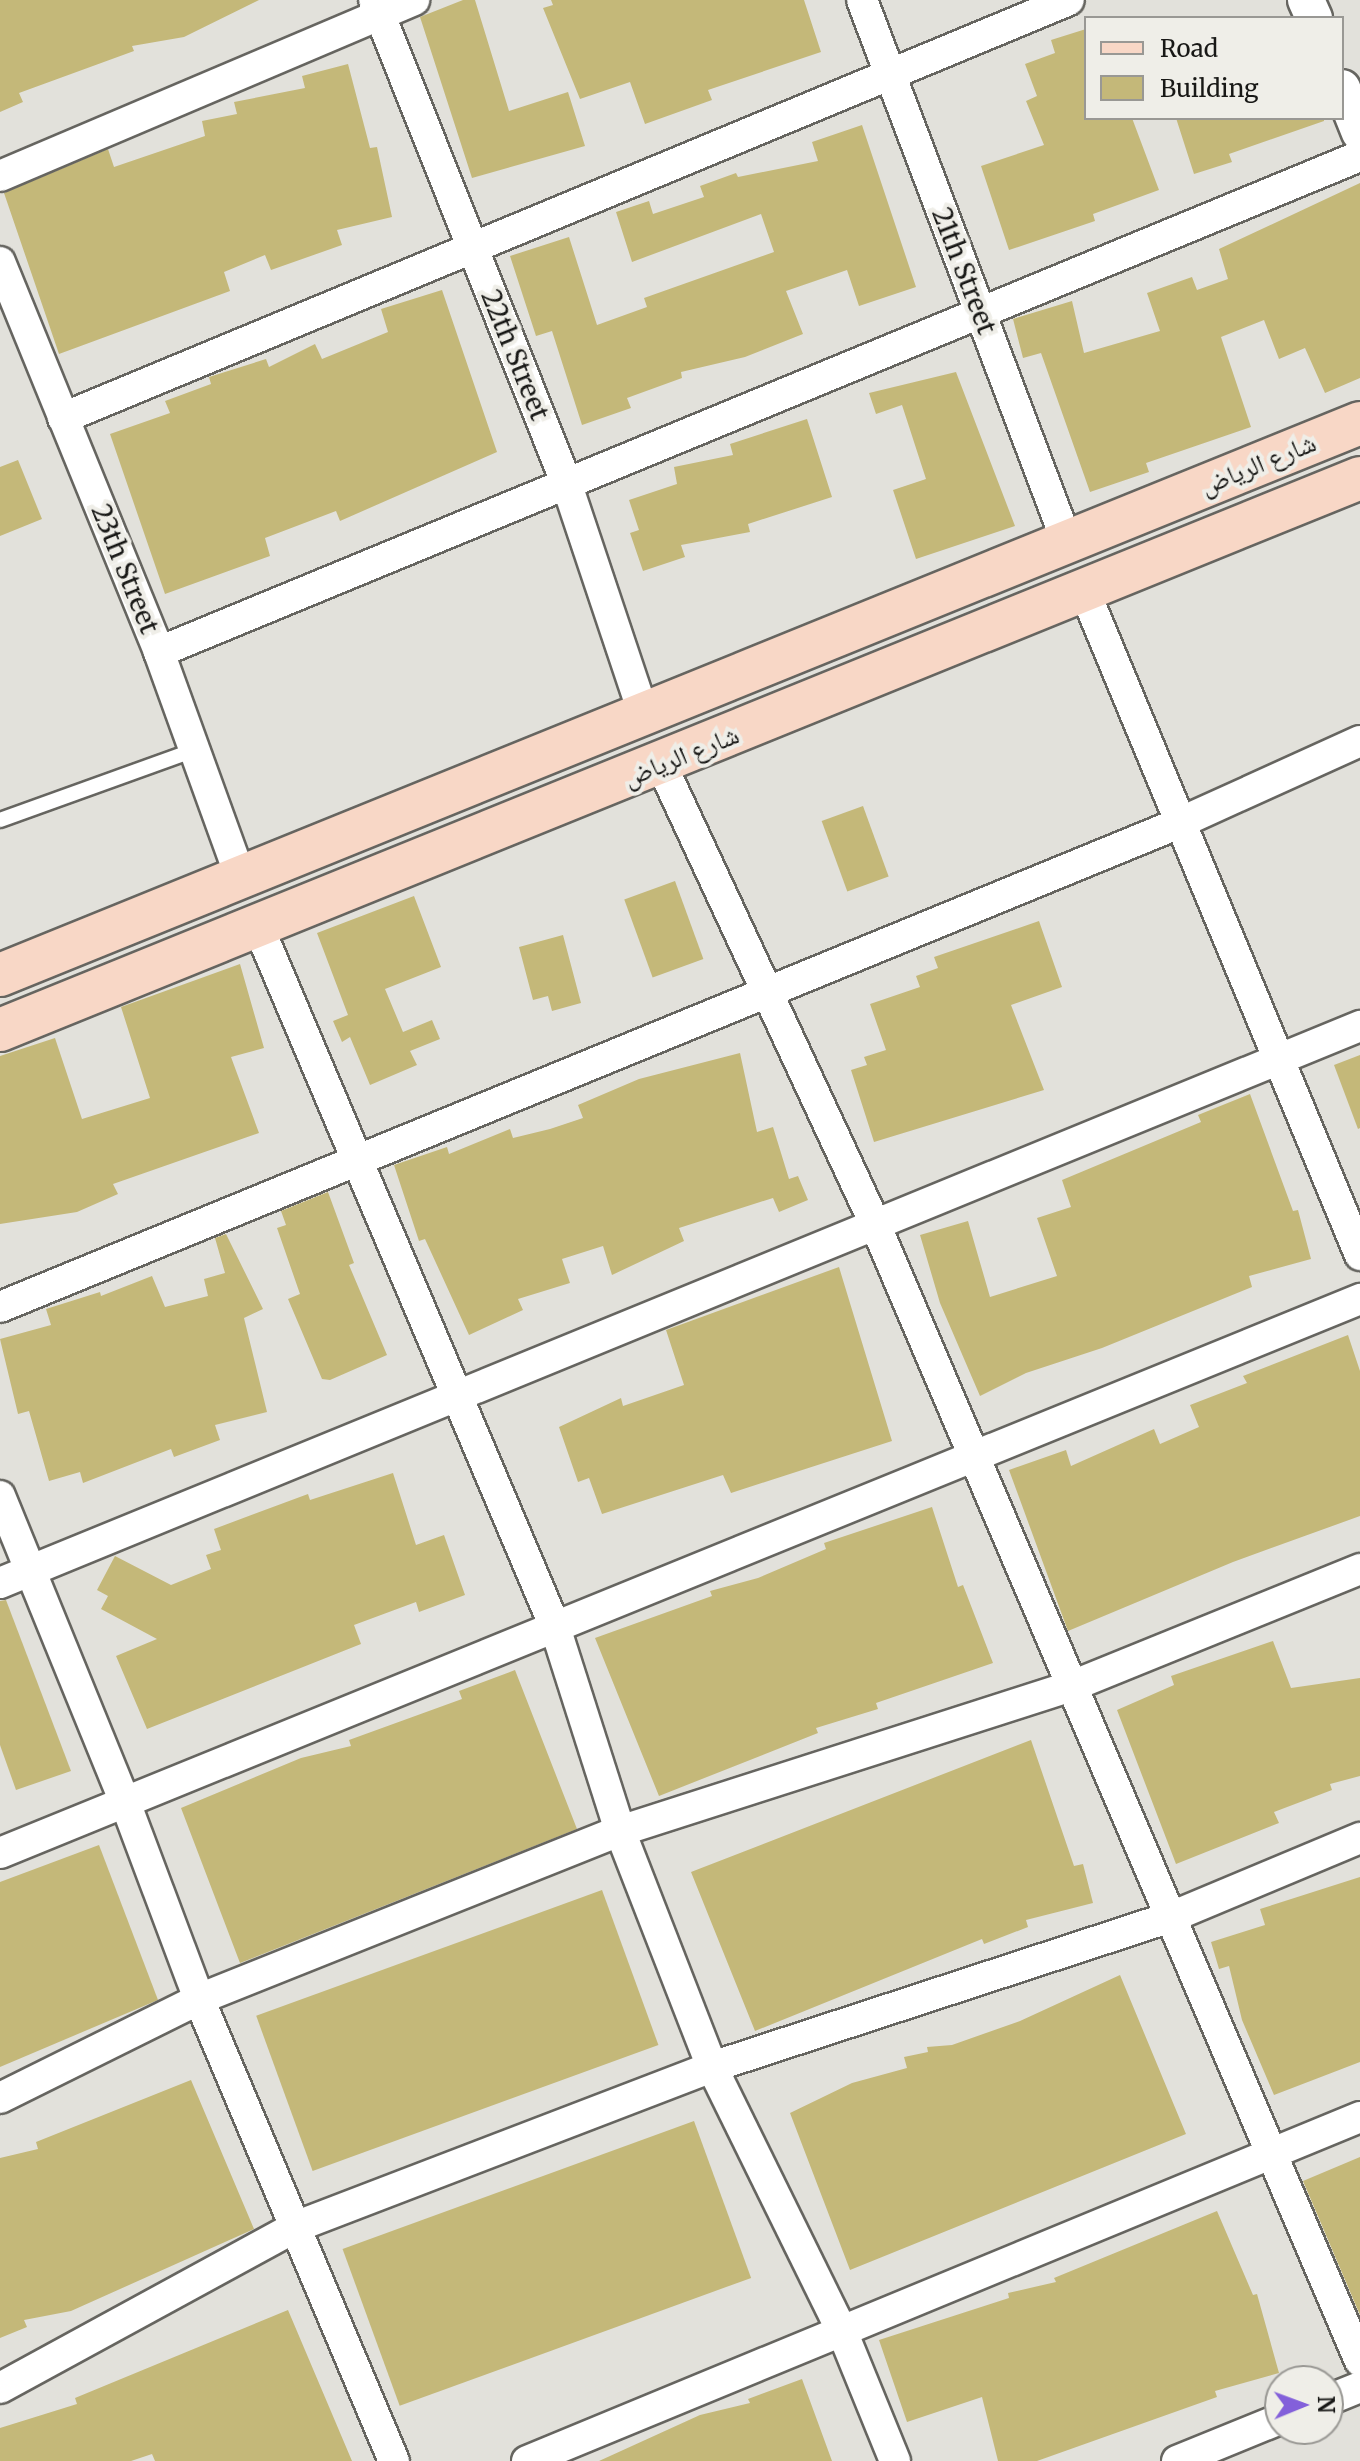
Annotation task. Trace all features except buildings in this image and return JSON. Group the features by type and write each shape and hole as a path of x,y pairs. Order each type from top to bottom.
{"main road":[{"name":"شارع الرياض","path":"0,975 1360,423"},
{"name":"شارع الرياض","path":"0,1030 1360,478"}],"street":[{"path":"0,176 377,7 414,0"},
{"name":"21th Street","path":"862,0 1067,542"},
{"path":"63,418 1069,0"},
{"name":"22th Street","path":"377,7 566,482 644,715"},
{"path":"1344,93 1360,133"},
{"path":"159,652 979,309 1360,156"},
{"name":"23th Street","path":"0,262 159,652 241,879"},
{"path":"1084,590 1177,824 1360,1255"},
{"path":"0,1307 1177,824 1360,741"},
{"path":"661,764 771,991 875,1224 1360,2361"},
{"path":"258,926 461,1394 555,1627 620,1831 712,2067 842,2331 895,2461"},
{"path":"0,1583 1360,1026"},
{"path":"0,1853 1360,1299"},
{"path":"0,1496 125,1802 199,1999 394,2461"},
{"path":"0,2098 199,1999 620,1831 1072,1686 1360,1569"},
{"path":"0,2388 295,2227 712,2067 1171,1917 1360,1838"},
{"path":"527,2461 1360,2117"},
{"path":"1177,2461 1264,2426"}],"lane":[{"path":"0,820 194,750"}]}
